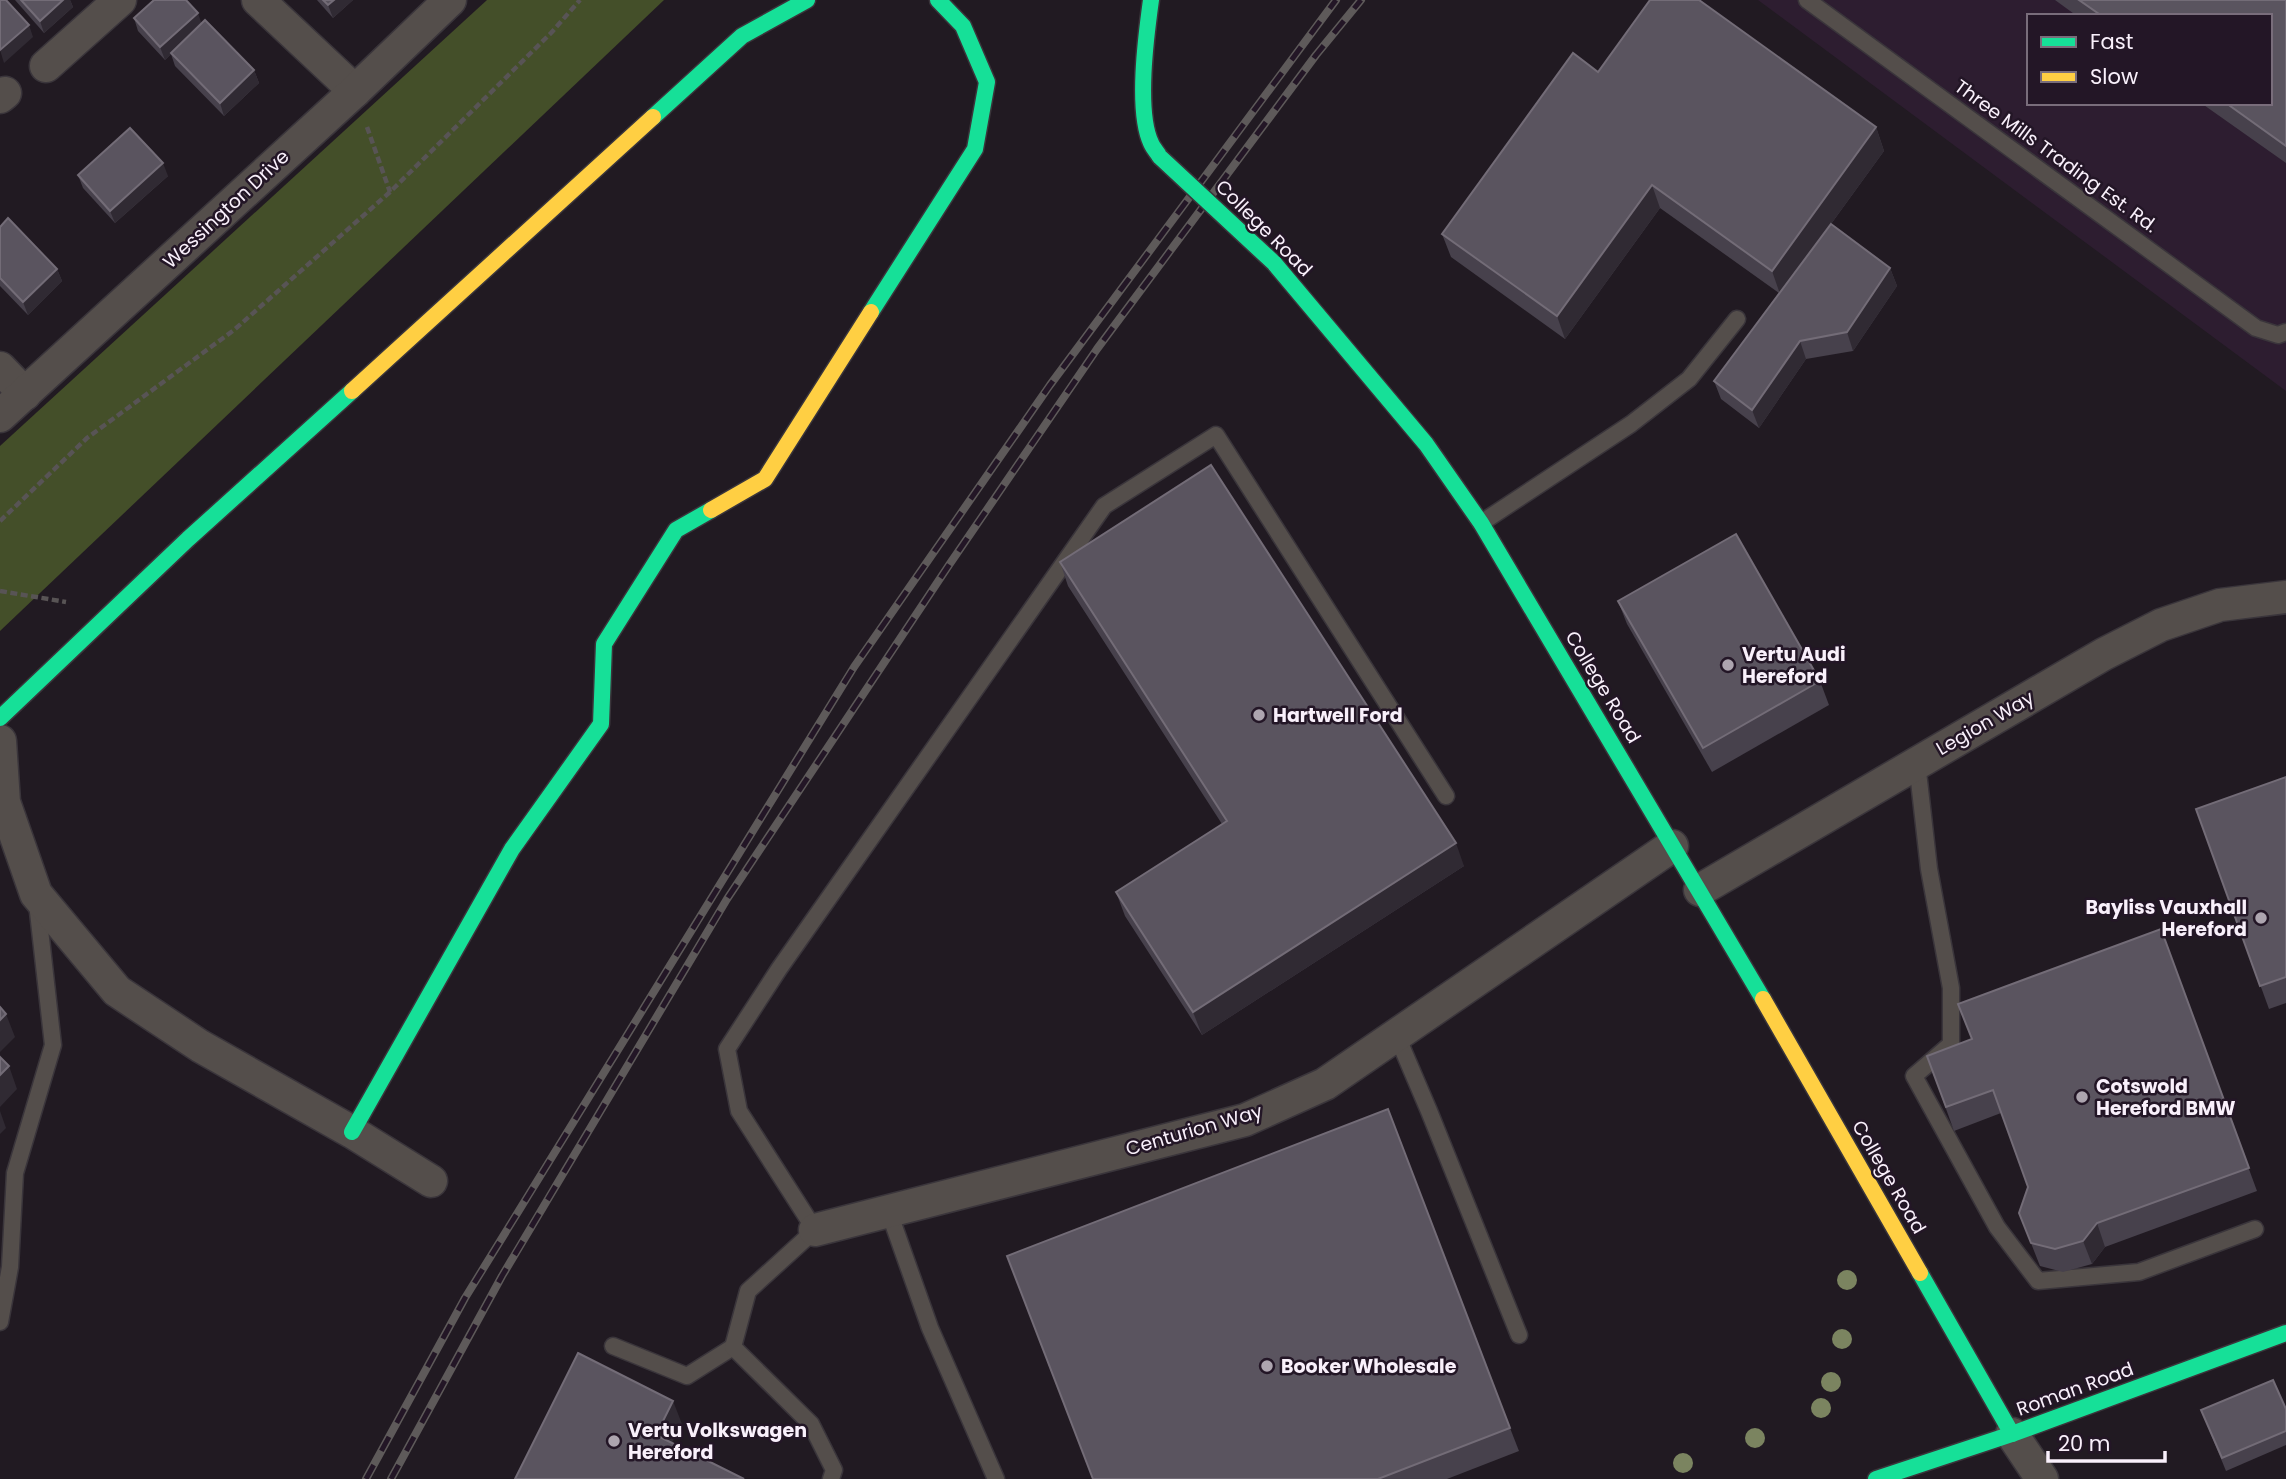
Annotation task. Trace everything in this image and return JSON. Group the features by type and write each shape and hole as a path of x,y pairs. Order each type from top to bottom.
{"street":[{"path":"46,66 120,0"},
{"path":"258,0 355,91"},
{"name":"Wessington Drive","path":"0,416 355,91 450,0"},
{"path":"0,719 112,610 742,36 807,0"},
{"path":"352,1132 512,849 601,724 604,644 676,530 765,479 975,149 987,82 963,26 938,0"},
{"name":"College Road","path":"1151,0 1146,60 1146,121 1151,142 1160,157 1274,263 1426,444 1481,523 1700,890 2012,1434"},
{"path":"0,368 25,394"},
{"name":"Legion Way","path":"1700,890 2104,654 2161,625 2220,605 2286,597"},
{"path":"0,741 2,804 36,894 117,991 201,1046 352,1132 431,1181"},
{"name":"Centurion Way","path":"815,1230 1245,1119 1325,1084 1672,846"},
{"name":"Roman Road","path":"1876,1479 2012,1434 2286,1333"},
{"path":"2012,1434 2042,1479"}],"lane":[{"name":"Three Mills Trading Est. Rd.","path":"1807,0 2256,328 2278,335 2286,332"},
{"path":"1481,523 1631,424 1689,379 1737,318"},
{"path":"613,1346 687,1376 733,1347 748,1291 815,1230 739,1111 727,1049 779,970 1104,506 1216,435 1446,796"},
{"path":"1917,763 1929,869 1951,988 1951,1044 1913,1076 1997,1227 2038,1281 2139,1272 2255,1229"},
{"path":"0,1322 10,1267 15,1173 54,1045 36,894"},
{"path":"1396,1036 1519,1335"},
{"path":"890,1212 930,1328 996,1479"},
{"path":"733,1347 811,1424 834,1470 831,1479"}],"path":[{"path":"0,521 87,438 234,330 390,192 551,33 580,0"},
{"path":"355,91 390,192"},
{"path":"0,591 112,610"}],"shaded area":[{"path":"1758,0 2286,0 2286,391"}],"green space":[{"path":"487,0 664,0 0,631 0,446"}],"building":[{"path":"0,0 6,0 29,25 0,50"},
{"path":"21,0 63,0 40,21"},
{"path":"154,0 186,0 198,13 160,47 134,18"},
{"path":"1650,0 1699,0 1876,127 1772,271 1652,185 1557,316 1442,234 1573,53 1598,72"},
{"path":"2079,0 2286,0 2286,146 2229,105 2272,105 2272,14 2099,14"},
{"path":"205,20 254,70 220,103 171,53"},
{"path":"130,128 163,163 110,211 78,175"},
{"path":"8,218 57,269 23,302 0,278 0,227"},
{"path":"1831,224 1890,268 1847,332 1800,341 1752,410 1714,381"},
{"name":"Hartwell Ford","path":"1211,465 1456,843 1193,1012 1116,892 1227,821 1060,562"},
{"name":"Vertu Audi Hereford","path":"1736,534 1820,681 1703,748 1618,601"},
{"name":"Bayliss Vauxhall Hereford","path":"2286,777 2286,977 2260,986 2196,809"},
{"name":"Cotswold Hereford BMW","path":"2161,929 2249,1168 2097,1223 2083,1241 2055,1249 2031,1243 2019,1213 2028,1187 1993,1090 1946,1107 1927,1056 1972,1039 1958,1004"},
{"path":"0,1007 6,1014 0,1020"},
{"path":"0,1057 9,1066 0,1075"},
{"name":"Booker Wholesale","path":"1388,1109 1510,1428 1378,1479 1093,1479 1007,1256"},
{"name":"Vertu Volkswagen Hereford","path":"578,1353 673,1401 656,1435 744,1479 515,1479"},
{"path":"2273,1380 2286,1409 2286,1431 2222,1458 2201,1410"}],"railway":[{"path":"366,1479 465,1298 854,667 1050,385 1336,0"},
{"path":"391,1479 502,1276 727,899 949,565 1097,349 1316,55 1361,0"}],"traffic: fast":[{"path":"653,117 742,36 807,0"},
{"path":"871,312 975,149 987,82 963,26 938,0"},
{"path":"1151,0 1143,73 1144,112 1146,129 1160,157"},
{"path":"1160,157 1274,263"},
{"path":"1274,263 1426,444 1481,523 1763,999"},
{"path":"0,718 188,539 352,391"},
{"path":"352,1132 512,849 601,724 604,644 676,530 711,510"},
{"path":"1920,1273 2012,1434"},
{"path":"1876,1479 2012,1434 2286,1333"}],"traffic: slow":[{"path":"352,391 653,117"},
{"path":"711,510 765,479 871,312"},
{"path":"1763,999 1920,1273"}],"place":[{"name":"Vertu Audi Hereford","path":"1728,665"},
{"name":"Hartwell Ford","path":"1259,715"},
{"name":"Bayliss Vauxhall Hereford","path":"2261,918"},
{"name":"Cotswold Hereford BMW","path":"2082,1097"},
{"name":"Booker Wholesale","path":"1267,1366"},
{"name":"Vertu Volkswagen Hereford","path":"614,1441"}]}
